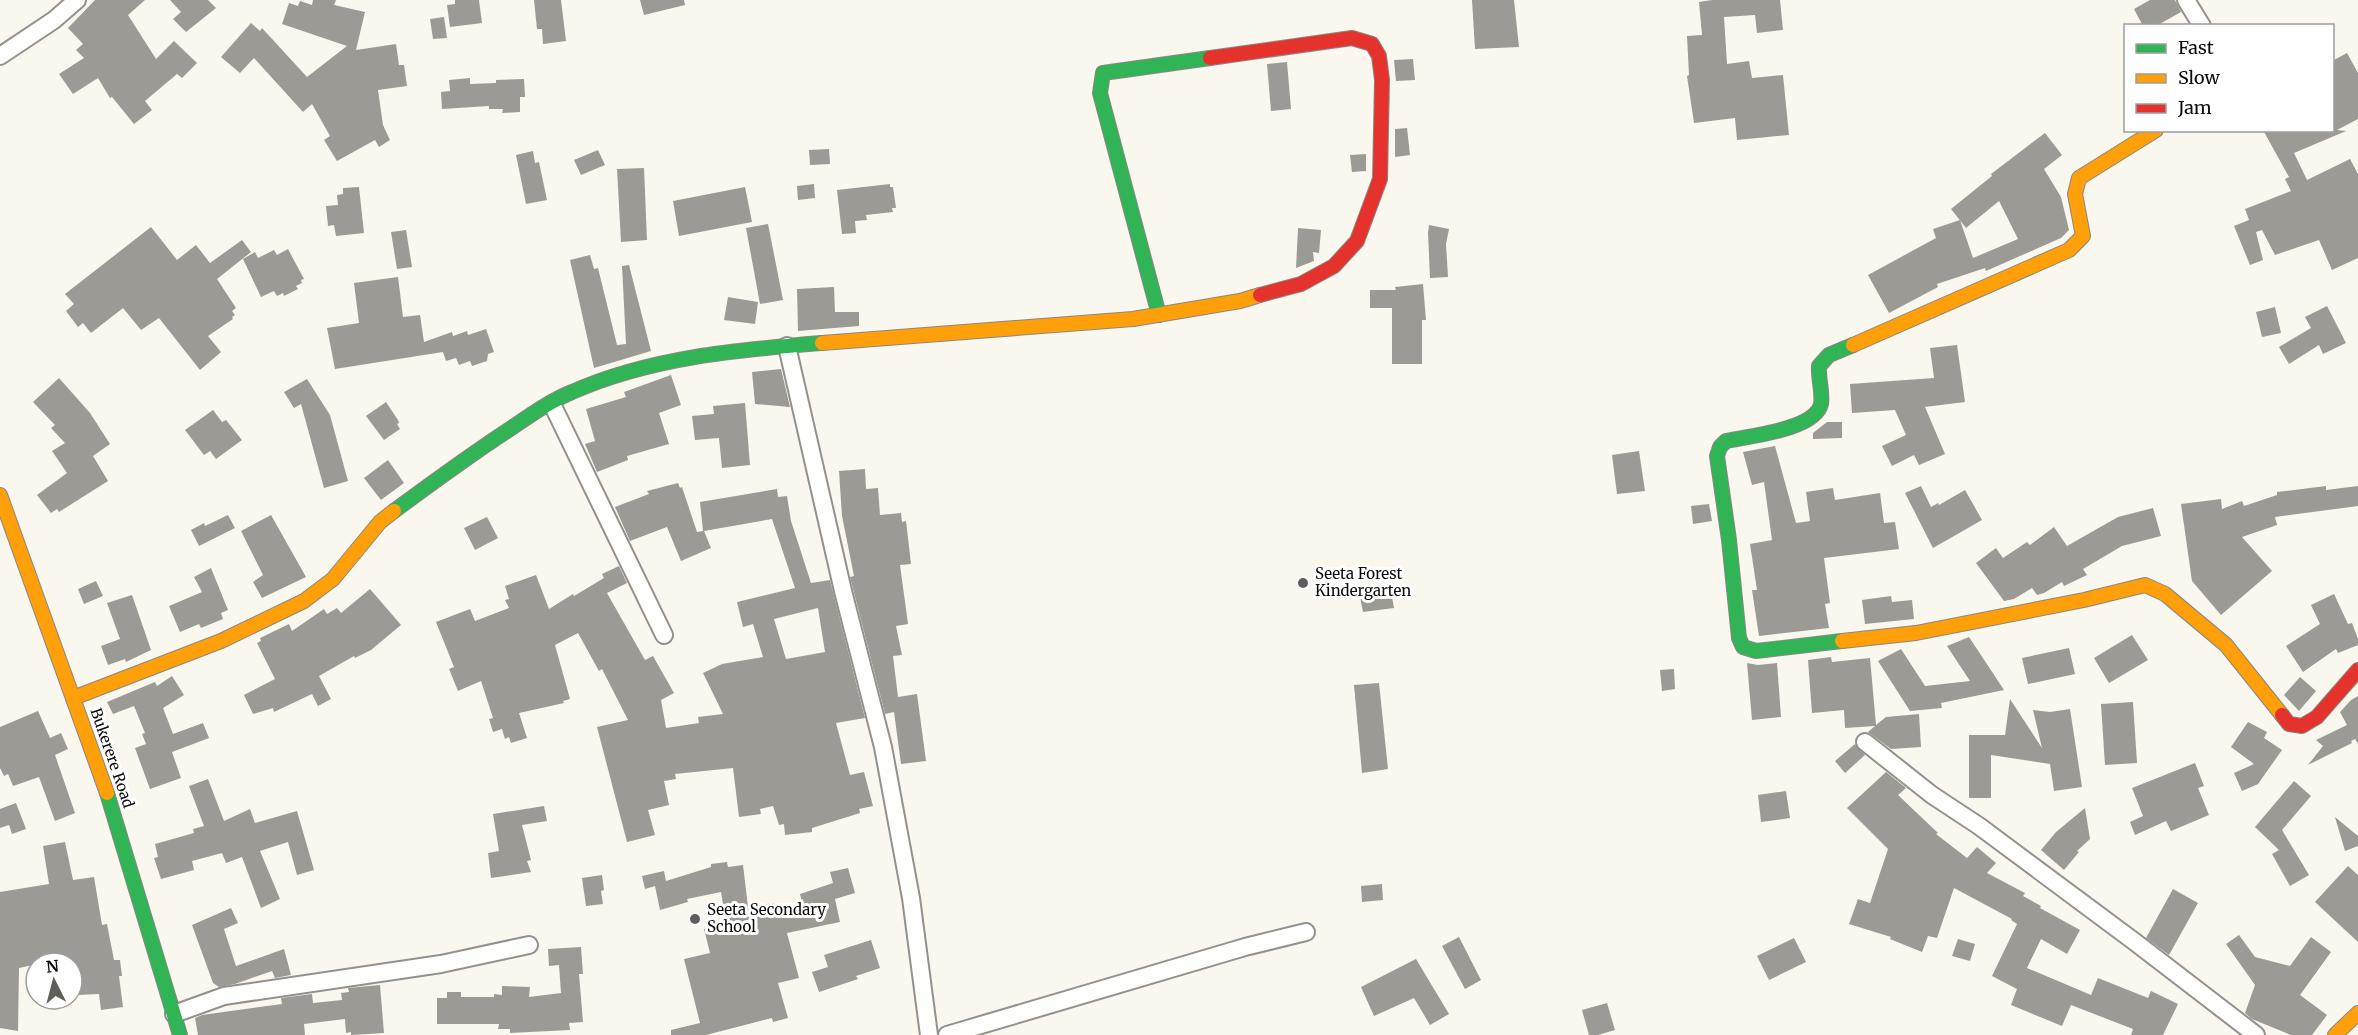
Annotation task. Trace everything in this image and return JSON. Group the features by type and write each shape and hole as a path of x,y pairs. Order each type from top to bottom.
{"street":[{"path":"0,56 54,20 77,0"},
{"path":"2186,0 2201,24"},
{"path":"73,698 220,641 304,601 333,579 380,522 399,506 466,458 572,392 619,375 680,358 787,345 1134,319 1159,315 1240,301 1301,284 1334,266 1357,241 1380,179 1382,80 1379,56 1372,44 1352,38 1103,73 1100,93 1159,315"},
{"path":"2153,132 2079,178 2075,188 2075,201 2083,236 2069,250 1829,355 1819,366 1820,408 1813,416 1799,424 1726,441 1720,447 1717,456 1729,540 1739,638 1743,647 1756,651 1916,633 2084,600 2145,585 2165,594 2226,645 2289,724 2302,726 2312,721 2358,670"},
{"path":"787,345 843,591 883,747 911,898 929,1035"},
{"path":"552,404 664,634"},
{"name":"Bukerere Road","path":"0,495 109,797 180,1035"},
{"path":"1865,742 1932,795 1979,826 2256,1035"},
{"path":"946,1035 1245,947 1306,932"},
{"path":"174,1014 224,996 441,964 529,945"},
{"path":"2335,1035 2358,1013"}],"building":[{"path":"95,0 145,0 128,15 156,59 174,41 197,63 182,78 177,74 145,101 152,110 134,124 112,97 110,98 98,78 73,94 59,74 84,58 76,50 83,44 68,28"},
{"path":"170,0 208,0 216,8 186,32 173,19 181,12"},
{"path":"313,0 336,0 334,5 365,12 356,50 396,44 399,65 404,65 407,86 378,90 383,125 390,140 379,147 375,140 337,161 324,140 330,136 312,104 303,112 254,58 240,73 221,57 251,23 260,31 262,28 307,77 347,46 282,24 289,3 298,6 300,1 312,5"},
{"path":"455,0 479,0 482,23 450,27 447,5 455,4"},
{"path":"534,0 561,0 566,41 543,44 542,29 537,29"},
{"path":"640,0 684,0 685,5 644,15"},
{"path":"1472,0 1514,0 1519,47 1475,49"},
{"path":"1780,0 1783,30 1757,33 1755,15 1724,17 1727,64 1749,61 1752,78 1783,75 1789,135 1737,140 1735,118 1694,123 1687,76 1689,75 1687,36 1702,35 1699,2"},
{"path":"2150,0 2175,0 2181,12 2160,24 2142,24 2134,9"},
{"path":"444,17 447,38 433,39 430,19"},
{"path":"2347,53 2358,73 2358,119 2337,130 2346,131 2294,153 2307,180 2350,159 2358,174 2358,258 2332,270 2319,240 2275,255 2262,230 2256,232 2263,260 2250,265 2234,226 2249,220 2245,209 2291,191 2285,179 2289,177 2264,132 2334,132 2334,60"},
{"path":"1413,59 1415,80 1396,81 1394,60"},
{"path":"1287,62 1291,109 1271,111 1267,64"},
{"path":"470,78 470,84 524,79 525,97 520,97 520,112 502,113 503,109 489,109 489,106 442,109 441,92 450,91 449,80"},
{"path":"1407,128 1410,155 1395,157 1395,129"},
{"path":"2045,133 2062,155 2044,169 2061,197 2069,230 2061,238 1986,271 1985,268 1937,284 1938,287 1889,313 1868,275 1936,238 1933,229 1960,220 1951,209 1992,176 1991,174","holes":["1999,201 2018,239 1973,258 1960,221 1966,228"]},
{"path":"829,149 830,164 810,165 809,150"},
{"path":"598,150 605,165 581,175 574,160"},
{"path":"533,151 535,163 539,162 547,200 526,204 516,155"},
{"path":"1366,154 1366,171 1352,172 1350,155"},
{"path":"644,168 647,240 621,242 617,169"},
{"path":"814,184 815,198 798,200 797,186"},
{"path":"890,184 890,187 893,187 896,208 892,208 893,212 866,215 867,220 855,221 856,233 842,234 837,190"},
{"path":"359,187 364,233 336,236 334,225 328,226 326,206 338,205 337,195 343,194 343,188"},
{"path":"745,187 752,222 679,236 673,201"},
{"path":"768,224 783,300 760,304 746,228"},
{"path":"1429,225 1449,229 1446,244 1448,277 1430,278"},
{"path":"151,227 177,260 196,245 210,263 242,240 251,252 217,279 236,308 232,311 235,315 233,319 208,336 221,352 200,370 159,318 141,330 123,308 91,333 83,323 78,327 66,311 74,304 65,294"},
{"path":"1298,228 1321,230 1319,253 1313,252 1314,261 1296,268"},
{"path":"406,230 412,267 397,269 391,232"},
{"path":"288,249 304,279 301,280 302,283 296,286 298,289 284,296 283,293 277,296 274,291 261,297 243,259 255,252 258,258 274,250 277,255"},
{"path":"590,255 594,269 598,268 617,345 626,344 622,266 629,265 651,351 594,368 570,260"},
{"path":"398,277 403,317 420,315 424,342 452,332 453,336 467,331 468,335 486,329 494,352 488,354 487,361 472,366 470,361 459,365 456,358 446,361 443,352 335,369 327,328 359,323 354,283"},
{"path":"1423,284 1426,320 1422,320 1422,364 1392,364 1392,308 1370,308 1370,290 1396,290 1395,287"},
{"path":"834,287 835,312 859,312 859,326 798,331 797,289"},
{"path":"728,297 758,302 755,324 724,320"},
{"path":"2327,306 2346,343 2323,354 2319,345 2289,364 2279,347 2311,328 2305,317"},
{"path":"2275,307 2281,333 2262,337 2256,312"},
{"path":"1957,345 1965,402 1925,407 1945,454 1919,465 1914,455 1892,466 1882,446 1906,435 1895,410 1852,413 1850,384 1934,378 1930,348"},
{"path":"781,369 790,407 755,404 752,372"},
{"path":"671,375 681,405 659,413 669,444 627,456 628,460 597,472 585,444 595,441 586,409 626,397 624,392"},
{"path":"59,378 90,413 110,444 93,456 108,481 59,512 57,509 51,513 37,495 67,473 52,451 65,443 51,428 55,425 33,402"},
{"path":"307,379 330,415 348,481 324,488 301,404 294,408 284,392"},
{"path":"386,402 398,420 397,424 400,429 384,440 366,416"},
{"path":"745,403 750,465 722,468 719,438 695,440 692,416 714,414 713,406"},
{"path":"213,410 222,422 226,420 242,440 216,459 210,451 204,455 185,430"},
{"path":"1827,422 1842,422 1842,438 1813,439 1813,433"},
{"path":"1775,446 1796,523 1810,521 1806,492 1833,488 1835,500 1880,493 1884,523 1895,522 1899,549 1824,558 1830,603 1825,604 1829,628 1759,636 1752,590 1757,590 1750,544 1772,540 1764,482 1752,485 1743,452"},
{"path":"1639,451 1645,491 1617,494 1612,455"},
{"path":"388,460 404,483 381,500 364,478"},
{"path":"865,469 866,489 878,488 880,515 901,513 902,522 906,521 911,564 900,565 908,624 896,626 902,655 893,656 898,697 917,694 926,761 901,764 894,712 885,714 850,577 854,576 842,516 839,471"},
{"path":"678,483 680,488 682,487 697,532 703,531 700,502 777,489 778,497 787,496 791,521 811,583 830,580 865,718 836,723 850,775 864,772 873,806 859,809 860,813 812,828 812,832 785,835 784,824 779,825 773,806 760,809 761,814 739,817 733,768 675,774 676,779 664,781 669,805 648,810 655,835 627,842 597,727 628,720 602,669 599,671 578,633 555,645 570,699 563,701 564,703 519,713 527,738 511,743 509,737 505,739 502,729 493,732 489,719 493,718 481,681 458,691 449,669 454,667 436,622 470,609 475,621 509,608 505,600 509,599 505,586 536,575 549,609 604,578 602,574 619,566 627,583 607,593 645,660 653,656 674,693 661,700 666,728 699,723 698,717 723,714 703,673 722,664 763,657 753,624 743,627 737,602 795,588 772,519 704,531 711,548 681,561 667,527 630,541 615,507 649,494 647,491","holes":["818,608 825,652 786,659 774,619"]},
{"path":"1921,486 1931,507 1965,490 1982,520 1933,548 1905,493"},
{"path":"2326,486 2326,490 2358,486 2358,506 2275,517 2277,525 2242,537 2272,571 2221,615 2192,581 2181,504 2221,499 2222,509 2242,501 2244,506 2277,495 2277,492"},
{"path":"1709,504 1712,521 1693,524 1691,506"},
{"path":"2153,508 2161,536 2122,546 2083,569 2087,575 2064,586 2062,582 2044,593 2037,595 2032,588 2014,599 2004,601 1976,563 1996,548 2003,558 2027,542 2030,545 2054,527 2067,546 2118,517"},
{"path":"228,515 235,528 199,546 191,530"},
{"path":"271,515 306,577 262,598 253,582 263,575 241,531"},
{"path":"487,517 498,538 475,550 464,528"},
{"path":"211,568 228,610 221,613 223,619 201,628 199,624 180,632 169,606 202,592 194,577"},
{"path":"96,581 103,596 84,604 78,589"},
{"path":"370,589 401,625 371,650 355,658 354,656 319,676 331,699 318,706 312,694 274,712 273,708 253,714 244,695 275,679 257,643 261,641 260,638 289,624 292,631 324,609 327,614 337,608 341,613"},
{"path":"1391,592 1394,608 1363,612 1360,597"},
{"path":"2334,594 2348,624 2352,623 2358,645 2338,653 2336,649 2303,672 2286,646 2320,624 2311,605"},
{"path":"132,595 151,650 126,662 125,659 108,665 101,646 120,639 107,603"},
{"path":"1891,596 1892,602 1912,600 1914,619 1865,624 1862,600"},
{"path":"2132,635 2148,660 2109,683 2094,658"},
{"path":"1969,637 2004,690 1941,703 1942,708 1910,711 1878,661 1901,649 1925,686 1970,681 1947,646"},
{"path":"2069,648 2075,674 2028,684 2022,658"},
{"path":"1831,657 1832,662 1870,658 1876,725 1886,717 1919,714 1921,747 1891,749 1868,732 1875,726 1845,728 1844,710 1812,713 1808,660"},
{"path":"1747,663 1758,665 1777,663 1781,717 1752,720"},
{"path":"1674,669 1675,689 1662,691 1660,670"},
{"path":"172,676 184,695 163,708 173,734 203,723 209,738 172,752 181,778 150,789 135,748 146,744 142,734 145,733 134,706 113,714 107,702 155,682 157,686"},
{"path":"2300,677 2316,691 2299,711 2284,695"},
{"path":"1379,683 1388,769 1362,773 1354,685"},
{"path":"2358,696 2358,744 2355,739 2351,741 2352,743 2308,765 2323,746 2316,740 2347,725 2340,712"},
{"path":"2010,699 2042,748 2033,710 2050,712 2070,709 2082,787 2054,791 2050,764 1991,755 1991,798 1969,798 1969,735 2005,735"},
{"path":"2133,702 2137,763 2105,765 2101,704"},
{"path":"38,711 50,738 61,733 68,749 55,755 75,813 55,821 39,777 13,786 8,774 4,776 0,768 0,727"},
{"path":"2248,722 2267,732 2264,738 2282,750 2258,784 2242,791 2234,773 2254,764 2231,747"},
{"path":"1855,744 1865,755 1845,773 1835,761"},
{"path":"2195,763 2204,786 2198,788 2209,815 2171,831 2166,821 2135,835 2130,822 2143,816 2132,788"},
{"path":"1886,772 1906,788 1898,795 1938,833 1936,834 1967,858 1977,847 1996,863 1987,873 2025,893 2023,896 2041,906 2040,908 2080,930 2067,954 2041,939 2027,968 2091,995 2098,978 2148,998 2151,991 2178,1004 2163,1035 2131,1035 2133,1029 2071,1005 2062,1026 2011,1005 2017,989 1992,976 2017,924 2012,919 1954,888 1937,938 1928,936 1922,952 1890,939 1891,937 1849,924 1858,899 1870,903 1888,849 1847,808"},
{"path":"208,779 224,821 250,809 255,823 297,811 314,870 297,875 288,842 260,851 280,899 261,908 242,857 226,863 222,853 192,861 194,870 161,879 154,858 158,857 155,844 194,833 193,829 204,826 189,786"},
{"path":"2294,781 2311,796 2282,830 2309,875 2290,886 2272,854 2279,850 2255,827"},
{"path":"1786,791 1790,818 1761,822 1758,795"},
{"path":"16,803 26,829 12,834 9,825 0,828 0,809"},
{"path":"544,806 547,821 522,825 531,860 527,861 531,872 491,878 488,853 499,851 493,814"},
{"path":"2085,808 2090,839 2077,851 2079,852 2064,870 2041,850 2056,832"},
{"path":"2335,817 2358,836 2358,846 2345,851"},
{"path":"65,842 73,880 94,877 102,925 107,924 114,960 120,960 122,976 119,976 123,1007 101,1010 99,994 84,995 84,951 24,951 24,967 19,968 18,1031 0,1028 0,892 49,884 43,846"},
{"path":"727,862 728,867 743,865 748,907 774,903 776,914 803,906 800,894 833,883 830,872 848,868 855,893 835,899 840,922 787,933 799,978 778,983 788,1018 773,1022 772,1018 706,1035 671,1035 671,1030 700,1023 684,959 710,953 704,929 726,923 721,892 687,899 688,902 660,910 655,886 645,889 642,876 664,871 666,881 711,867 711,864"},
{"path":"2348,866 2358,875 2358,942 2315,902"},
{"path":"602,875 603,904 586,906 582,878"},
{"path":"1382,884 1383,900 1362,902 1361,886"},
{"path":"2173,889 2198,903 2169,955 2146,938"},
{"path":"231,908 238,923 224,929 236,966 284,949 291,975 275,978 272,971 235,984 219,987 213,983 192,925"},
{"path":"2239,935 2255,957 2290,966 2311,937 2331,952 2300,995 2327,1015 2312,1035 2291,1035 2252,1019 2245,1013 2255,985 2226,944"},
{"path":"1459,937 1481,980 1465,989 1442,946"},
{"path":"1794,938 1806,962 1769,980 1757,956"},
{"path":"1958,939 1975,944 1970,961 1952,956"},
{"path":"871,940 880,968 856,976 858,979 819,992 812,972 828,967 824,955"},
{"path":"581,947 583,974 579,974 583,1022 569,1023 570,1030 510,1033 510,1029 498,1029 499,1024 437,1024 437,998 447,998 447,992 461,992 461,997 494,997 494,994 502,995 502,986 530,987 529,997 561,993 559,965 549,966 548,949"},
{"path":"1416,959 1449,1014 1430,1025 1414,998 1374,1016 1361,987"},
{"path":"380,985 384,1033 351,1035 351,1032 346,1033 345,1019 304,1024 305,1035 198,1035 195,1018 202,1015 282,1004 281,998 312,994 313,1003 342,1000 341,993 349,992 348,988"},
{"path":"1607,1003 1615,1030 1589,1035 1582,1010"}],"traffic: fast":[{"path":"1159,315 1100,93 1103,73 1210,58"},
{"path":"394,511 540,409 602,380 663,363 695,357 822,343"},
{"path":"1842,641 1756,651 1743,647 1739,638 1729,540 1717,456 1720,447 1726,441 1794,426 1816,413 1821,404 1819,366 1829,355 1853,345"},
{"path":"107,793 180,1035"}],"traffic: slow":[{"path":"1853,345 2069,250 2083,236 2075,194 2079,178 2153,132"},
{"path":"822,343 1133,319 1240,301 1260,295"},
{"path":"0,495 107,793"},
{"path":"73,698 221,641 304,601 333,579 380,522 394,511"},
{"path":"1842,641 1916,633 2084,600 2145,585 2165,594 2226,645 2282,715"},
{"path":"2335,1035 2358,1013"}],"traffic: jam":[{"path":"1210,58 1352,38 1372,44 1379,56 1382,80 1380,179 1357,241 1334,266 1301,284 1260,295"},
{"path":"2282,715 2289,724 2302,726 2317,717 2358,670"}],"place":[{"name":"Seeta Forest Kindergarten","path":"1303,583"},
{"name":"Seeta Secondary School","path":"695,919"}]}
